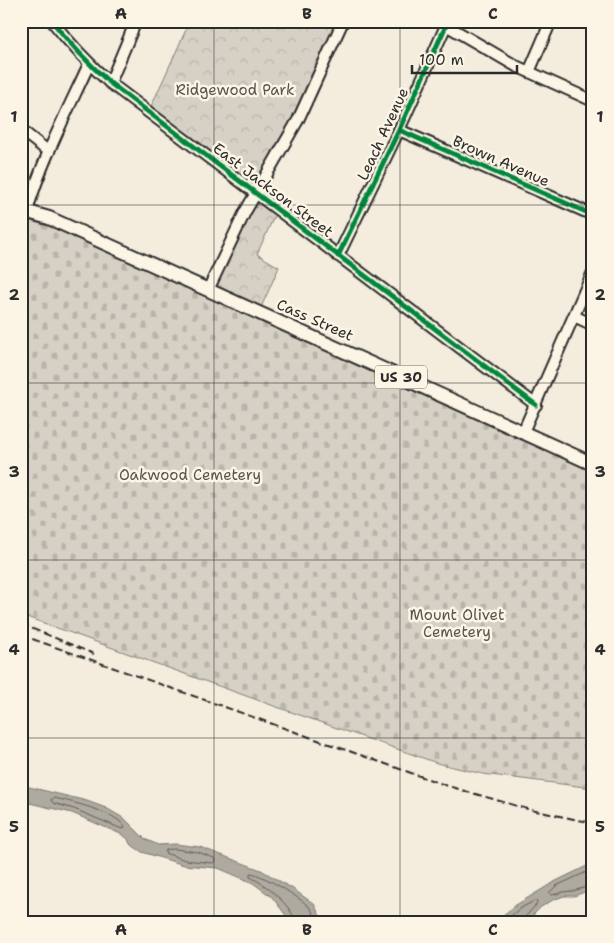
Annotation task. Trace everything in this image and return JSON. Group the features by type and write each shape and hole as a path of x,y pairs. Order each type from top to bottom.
{"main road":[{"name":"Cass Street","path":"24,210 49,218 593,464"}],"street":[{"name":"East Jackson Street","path":"52,21 89,64 110,83 536,405"},
{"path":"110,83 136,21"},
{"path":"208,290 245,212 298,120 343,21"},
{"path":"529,72 551,21"},
{"path":"444,23 529,72 593,101"},
{"name":"Leach Avenue","path":"338,256 399,130 444,23"},
{"path":"24,210 89,64"},
{"path":"21,130 49,152"},
{"name":"Brown Avenue","path":"399,130 593,215"},
{"path":"524,432 593,272"},
{"path":"574,316 593,325"}],"green space":[{"name":"Ridgewood Park","path":"190,21 341,21 298,119 256,192 149,111"},
{"path":"257,194 277,210 257,254 279,267 259,312 209,289"},
{"path":"21,218 54,228 562,457 593,473 593,788 483,774 440,764 21,615"}],"water":[{"path":"21,785 87,801 106,808 125,819 145,839 158,845 175,844 200,847 261,870 314,904 323,922 291,922 272,897 253,883 218,868 184,865 142,852 130,844 123,835 72,813 21,801"},
{"path":"593,863 593,889 574,896 564,896 553,900 541,907 526,922 494,922 516,905 554,882"}],"railway":[{"path":"21,624 94,654"},
{"path":"21,635 448,786 531,810 593,823"}],"cycle path":[{"path":"52,21 80,54 110,83 536,405"},
{"path":"338,256 399,130 448,21"},
{"path":"399,130 593,215"}],"park label":[{"name":"Oakwood Cemetery","path":"190,475"},
{"name":"Mount Olivet Cemetery","path":"457,624"}]}
